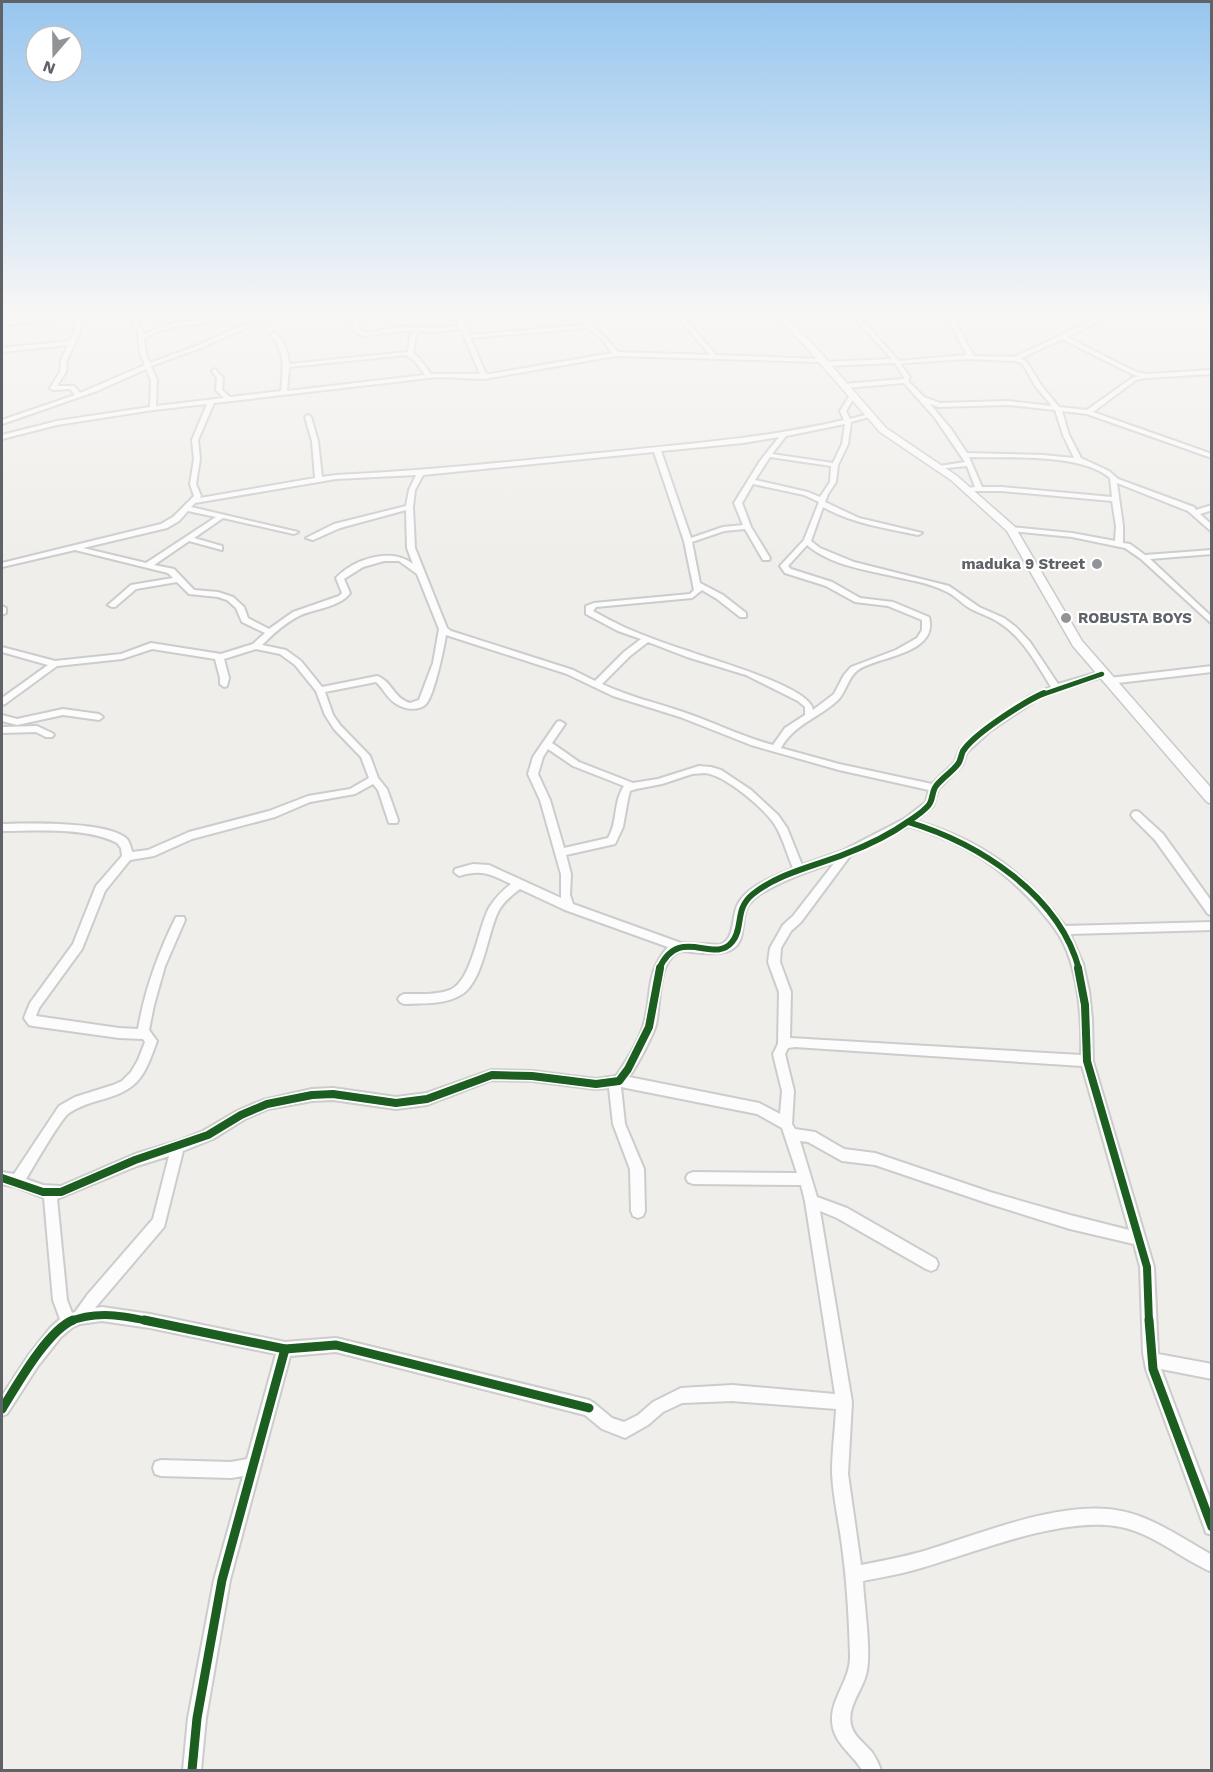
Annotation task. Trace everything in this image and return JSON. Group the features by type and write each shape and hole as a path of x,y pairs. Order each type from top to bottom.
{"main road":[{"path":"852,396 869,416 894,439 974,489 1011,530 1063,621 1106,677 1209,794"}],"street":[{"path":"2,422 75,395"},
{"path":"153,395 153,408"},
{"path":"224,395 228,398"},
{"path":"2,437 26,430 153,408 259,395"},
{"path":"918,395 942,423 964,455 974,489 1114,499"},
{"path":"1045,395 1061,417 1066,435 1081,461"},
{"path":"1088,412 1110,395"},
{"path":"776,749 786,731 835,698 851,671 866,662 888,658 899,652 922,638 927,626 922,616 903,608 858,600 829,584 788,571 785,564 807,541 834,477 835,465 845,444 848,421 843,411 852,396"},
{"path":"921,398 939,405 1001,403 1055,406 1088,412 1212,456"},
{"path":"2,565 164,526 176,519 198,496 198,491 193,484 197,459 195,440 212,400"},
{"path":"194,501 216,495 320,480 421,473 784,435 869,416"},
{"path":"308,417 315,441 320,480"},
{"path":"2,429 26,430"},
{"path":"766,558 747,527 738,502 784,435"},
{"path":"657,450 688,541 698,591 692,596 594,605 588,609 597,618 647,639 709,662 749,673 801,699 809,706 809,715"},
{"path":"769,455 835,465"},
{"path":"964,455 1043,456 1081,461 1107,472 1113,478 1196,513 1212,530"},
{"path":"939,468 968,464"},
{"path":"320,690 377,679 382,681 388,693 396,701 412,706 420,705 424,699 437,663 443,629 411,548 409,507 411,490 421,473"},
{"path":"1113,478 1114,499 1120,519 1119,543"},
{"path":"751,481 798,491 845,516 891,529 918,533"},
{"path":"198,491 216,495"},
{"path":"310,538 337,526 409,507"},
{"path":"1196,513 1212,507"},
{"path":"186,508 294,532"},
{"path":"148,565 222,516"},
{"path":"688,541 723,529 747,527"},
{"path":"1011,530 1072,535 1119,543 1144,557 1212,622"},
{"path":"189,539 219,548"},
{"path":"807,541 814,548 835,558 895,576 944,587 955,592 973,606 1003,621 1030,649 1056,688"},
{"path":"75,548 171,571 192,591 218,593 232,600 239,606 245,620 270,632"},
{"path":"401,559 411,548"},
{"path":"1144,557 1212,552"},
{"path":"2,649 55,664 122,656 151,646 219,657 256,646 270,632 296,614 342,598 346,593 340,578 345,573 376,560 401,559 419,572"},
{"path":"112,605 134,587 179,579"},
{"path":"698,585 720,597 743,615"},
{"path":"443,629 463,639 561,669 616,694 683,715 754,743 838,767 934,788"},
{"path":"597,684 627,654 647,639"},
{"path":"256,646 288,655 320,690 329,715 337,727 365,756 374,779 382,789 393,820"},
{"path":"219,657 225,679 224,684"},
{"path":"2,702 55,664"},
{"path":"459,872 473,868 489,869 569,907 681,946 720,949 729,946 735,939 740,910 745,902 770,883 799,870 846,854 908,822 930,804 934,788 960,763 963,751 976,738 1033,698 1056,688 1106,677 1212,669"},
{"path":"2,718 17,722 63,712 99,717"},
{"path":"560,724 535,762 533,774 544,800 560,853 567,880 565,895 569,907"},
{"path":"2,730 37,729 49,735"},
{"path":"547,744 576,764 632,786 658,782 687,772 705,769 721,773 778,821 799,870"},
{"path":"18,1179 63,1110 90,1097 117,1091 129,1084 139,1072 151,1041 143,1033 119,1033 33,1021 30,1017 34,1006 78,946 100,889 127,857 150,853 189,836 272,814 298,802 352,792 374,779"},
{"path":"560,853 611,841 619,829 625,793 632,786"},
{"path":"1136,815 1159,837 1212,911"},
{"path":"908,822 951,835 992,858 1011,872 1034,895 1062,930 1073,950 1082,981 1088,1028 1087,1061 1147,1267 1151,1360 1212,1527"},
{"path":"2,827 47,826 113,836 125,845 127,857"},
{"path":"846,854 797,919 787,928 776,948 774,962 785,992 784,1044 779,1054 788,1091 788,1130 812,1201 844,1402 840,1474 854,1575 859,1658 857,1675 844,1703 841,1719 843,1731 849,1742 865,1758 872,1770"},
{"path":"404,999 450,995 464,987 471,978 479,946 495,908 507,893 519,884"},
{"path":"143,1033 159,966 180,920"},
{"path":"1062,930 1212,926"},
{"path":"638,1211 638,1169 619,1124 616,1082 628,1069 649,1027 657,975 664,959 672,950 681,946"},
{"path":"784,1044 795,1042 1087,1061"},
{"path":"2,1178 18,1179 29,1189 50,1193 73,1188 135,1160 178,1148 267,1104 312,1095 333,1094 396,1102 412,1101 452,1091 492,1075 532,1076 596,1084 616,1082 759,1109 788,1130 810,1136 842,1155 909,1169 990,1198 1140,1239"},
{"path":"2,1409 33,1361 56,1332 74,1319 93,1299 159,1222 178,1148"},
{"path":"693,1178 804,1179"},
{"path":"50,1193 60,1300 74,1319"},
{"path":"812,1201 842,1213 931,1264"},
{"path":"74,1319 102,1314 150,1321 285,1348 336,1346 352,1349 589,1408 607,1424 625,1430 643,1420 658,1407 681,1396 732,1393 844,1402"},
{"path":"192,1770 197,1718 222,1580 285,1348"},
{"path":"1151,1360 1212,1372"},
{"path":"161,1468 231,1470 254,1466"},
{"path":"854,1575 1079,1517 1122,1519 1144,1527 1212,1564"}],"cycle path":[{"path":"2,1178 11,1179 43,1192 61,1192 135,1160 208,1135 241,1115 267,1104 312,1095 333,1094 396,1103 427,1099 492,1075 532,1076 596,1084 619,1081 628,1069 649,1027 657,975 664,959 672,950 681,947 720,949 729,946 735,939 740,910 745,901 755,892 799,870 846,854 908,822 930,804 934,788 959,763 963,751 987,729 1033,698 1056,688 1102,674"},
{"path":"908,822 967,844 1000,865 1030,892 1061,929 1071,945 1083,991 1087,1061 1147,1267 1150,1353 1153,1369 1212,1527"},
{"path":"2,1409 33,1361 56,1332 68,1322 80,1317 102,1314 150,1321 285,1349 336,1345 589,1408"},
{"path":"192,1770 197,1718 222,1580 285,1349"}],"place":[{"name":"maduka 9 Street","path":"1097,564"},
{"name":"ROBUSTA BOYS","path":"1066,618"}]}
